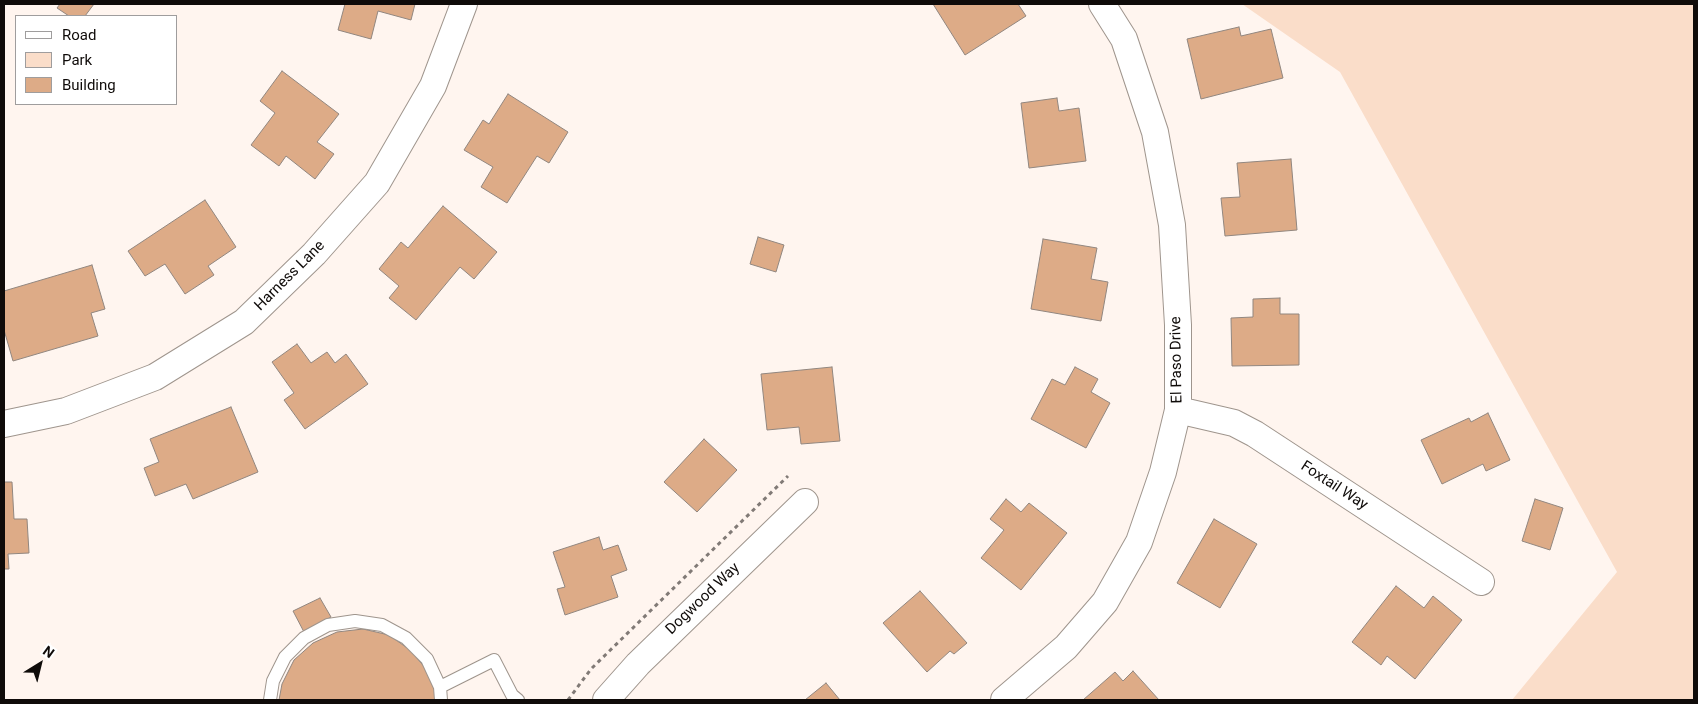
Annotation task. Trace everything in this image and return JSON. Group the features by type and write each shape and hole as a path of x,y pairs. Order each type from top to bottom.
{"street":[{"name":"Harness Lane","path":"4,424 66,411 155,377 244,322 314,254 376,183 433,86 464,4"},
{"name":"El Paso Drive","path":"1004,700 1066,647 1105,602 1139,542 1163,472 1178,410 1178,325 1172,225 1155,132 1124,39 1102,4"},
{"name":"Foxtail Way","path":"1178,410 1234,423 1255,434 1481,582"},
{"name":"Dogwood Way","path":"606,700 638,664 804,502"}],"lane":[{"path":"270,700 272,681 285,657 304,638 328,626 355,621 382,625 406,638 427,659 440,687 441,700"},
{"path":"440,687 494,660 512,695 518,700"}],"path":[{"path":"568,700 591,669 788,476"}],"green space":[{"path":"1242,4 1694,4 1694,700 1512,700 1617,572 1340,72"}],"building":[{"path":"60,4 94,4 86,15 68,15 57,8"},
{"path":"345,4 415,4 411,20 378,11 371,39 338,30"},
{"path":"933,4 1018,4 1026,16 965,55"},
{"path":"1239,27 1241,36 1271,29 1283,78 1201,99 1187,39"},
{"path":"282,71 339,114 317,142 334,154 315,179 286,156 279,166 251,145 275,113 260,101"},
{"path":"508,94 568,132 549,163 537,156 507,203 481,187 493,167 464,150 483,120 489,124"},
{"path":"1057,98 1059,111 1079,108 1086,161 1029,168 1021,103"},
{"path":"1291,159 1297,230 1225,236 1221,198 1240,197 1237,163"},
{"path":"205,200 236,247 208,266 214,275 185,294 165,264 145,276 128,251"},
{"path":"443,206 497,252 474,279 460,267 416,320 389,298 399,286 379,269 401,242 408,248"},
{"path":"758,237 784,245 776,272 750,264"},
{"path":"1043,239 1097,248 1091,279 1108,282 1101,321 1031,309"},
{"path":"92,265 105,309 91,313 98,336 13,361 4,330 4,291"},
{"path":"1280,298 1280,314 1299,314 1299,365 1232,366 1231,318 1253,317 1253,299"},
{"path":"297,344 311,363 327,352 335,363 346,354 368,384 305,429 284,400 294,393 272,362"},
{"path":"832,367 840,441 801,444 799,427 767,430 761,374"},
{"path":"1075,367 1098,379 1091,392 1110,403 1086,448 1031,419 1052,379 1065,385"},
{"path":"231,407 258,472 193,499 186,484 155,496 144,468 159,462 150,439"},
{"path":"1488,413 1510,460 1486,471 1483,464 1442,484 1421,440 1469,418 1471,422"},
{"path":"704,439 737,470 697,512 664,482"},
{"path":"4,482 12,482 14,519 27,519 29,553 8,554 9,569 4,569"},
{"path":"1006,499 1021,512 1029,503 1067,533 1021,590 981,558 1004,530 990,519"},
{"path":"1535,499 1563,508 1550,550 1522,541"},
{"path":"1214,519 1257,544 1220,608 1177,583"},
{"path":"599,537 603,550 618,545 627,570 611,576 618,597 565,615 557,589 565,587 553,552"},
{"path":"1396,586 1424,608 1433,596 1462,620 1415,679 1387,656 1381,665 1352,642"},
{"path":"920,591 967,643 954,654 950,651 927,672 883,623"},
{"path":"320,598 331,617 304,632 293,611"},
{"path":"363,629 389,635 410,650 427,670 436,694 436,700 279,700 282,684 294,660 313,643 337,632"},
{"path":"1133,671 1159,700 1083,700 1115,672 1123,681"},
{"path":"826,683 840,700 805,700"}]}
